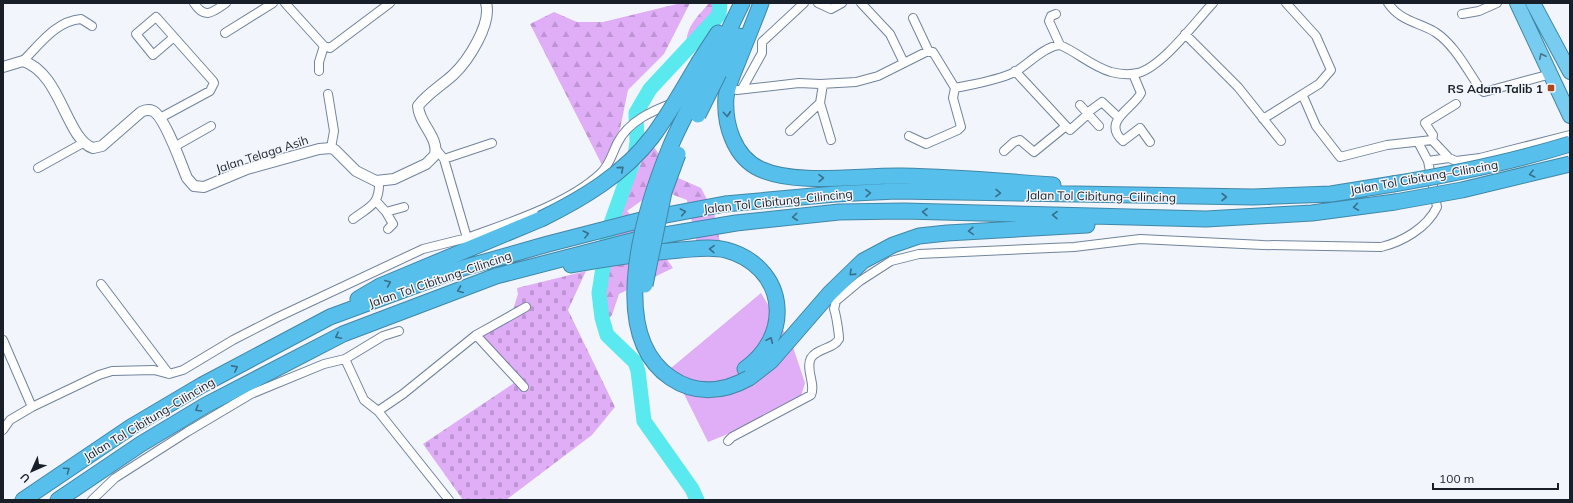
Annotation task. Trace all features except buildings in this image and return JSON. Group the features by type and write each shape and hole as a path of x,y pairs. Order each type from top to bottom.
{"highway":[{"path":"710,67 738,3"},
{"path":"742,3 671,144 655,186 638,257 636,316 640,334 648,353 659,367 676,381 695,389 710,390 733,385 747,374 771,361 830,293 863,261 900,243 919,236 947,233 1206,219"},
{"path":"330,317 380,286 541,219 570,205 603,184 626,165 652,138 672,108 710,67 757,3"},
{"path":"761,3 732,76 726,96 727,118 734,142 747,161 759,169 780,175 804,178 901,176 1030,183 1185,197"},
{"path":"1517,3 1570,116"},
{"path":"1533,3 1568,65"},
{"name":"Jalan Tol Cibitung–Cilincing","path":"23,500 131,427 202,385 330,317 463,268 645,219 725,204 889,192 1185,197 1253,197 1331,194 1465,172 1570,144"},
{"name":"Jalan Tol Cibitung–Cilincing","path":"58,500 140,444 206,405 343,334 496,276 633,247 736,223 839,212 904,211 1206,219 1312,213 1395,202 1462,190 1570,164"},
{"path":"633,247 717,249 741,255 757,266 766,276 775,295 777,308 776,323 764,351 747,374"}],"street":[{"path":"194,3 200,10 208,13 212,13 226,3"},
{"path":"225,33 273,3"},
{"path":"285,3 324,46 330,48 390,3"},
{"path":"467,238 444,159 436,149 420,114 418,106 455,74 465,62 484,28 487,15 486,3"},
{"path":"804,3 762,42 762,53 739,90 798,83 823,84 868,79 929,52"},
{"path":"818,3 832,9 842,3"},
{"path":"861,3 890,34 904,64"},
{"path":"1056,14 1051,16 1049,21 1060,45 1088,62 1110,72 1133,74 1145,70 1185,34 1213,3"},
{"path":"1264,119 1303,96 1319,84 1331,68 1316,36 1286,3"},
{"path":"1388,3 1402,17 1434,32 1444,39 1484,92 1550,74"},
{"path":"1462,14 1479,11 1497,3"},
{"path":"23,61 35,66 51,85 83,143 88,147 98,148 141,112 148,109 157,113 160,118 210,91 214,83 174,37 156,17 136,34 153,55 174,37"},
{"path":"909,136 926,144 958,130 961,123 953,98 955,88 935,55 929,52 913,18"},
{"path":"4,65 23,61 49,35 65,23 81,19 92,26"},
{"path":"1185,34 1238,87 1281,141"},
{"path":"955,88 986,81 1015,71 1047,50 1060,45"},
{"path":"320,71 319,62 324,46"},
{"path":"1015,71 1070,130 1102,102 1119,118"},
{"path":"1133,74 1141,93 1119,118 1115,129 1116,134 1122,141 1140,128 1150,142"},
{"path":"823,84 820,103 831,140"},
{"path":"3,430 10,420 106,373 154,370 168,374 183,370 270,321 422,249 467,238 527,216 575,192 600,174 605,168 625,130 646,115 682,99 720,90"},
{"path":"328,94 334,131 331,148 364,176 379,181 394,178 426,164 435,155 436,149"},
{"path":"1303,96 1316,126 1340,157 1388,145 1432,140"},
{"path":"790,131 820,103"},
{"path":"1450,158 1432,140 1433,135 1425,123 1456,104"},
{"path":"1080,105 1099,126"},
{"name":"Jalan Telaga Asih","path":"160,118 187,178 194,186 199,187 247,169 319,149 331,148"},
{"path":"174,147 211,126"},
{"path":"1004,150 1014,142 1020,140 1034,152 1066,126"},
{"path":"1428,161 1450,158 1456,160 1480,158 1570,136"},
{"path":"728,441 732,437 809,397 812,390 810,367 811,358 817,352 837,342 839,339 834,309 836,301 860,281 891,261 919,254 1074,246 1140,239 1263,244 1381,246 1401,241 1434,214 1437,207 1437,200 1428,161 1418,142"},
{"path":"38,168 83,143"},
{"path":"444,159 492,143"},
{"path":"352,219 376,201 380,194 379,181"},
{"path":"376,201 386,212 393,224 388,229"},
{"path":"386,212 404,207"},
{"path":"101,284 168,374"},
{"path":"378,411 403,394 476,335 526,308"},
{"path":"92,500 115,478 187,432 251,394 324,364 345,359 383,336 399,331"},
{"path":"476,335 524,387"},
{"path":"4,345 32,408"},
{"path":"345,359 364,400 378,411 449,500"}],"green space":[{"path":"681,3 690,3 664,54 628,90 620,129 602,165 530,24 554,12 577,22 603,22"},
{"path":"709,3 725,3 687,53 687,37 691,25"},
{"path":"638,130 653,146 676,177 701,188 714,213 720,242 699,253 687,200 658,189 627,211 648,233 673,268 619,294 612,315 601,326 597,286 603,249 641,163"},
{"path":"586,271 568,310 615,407 592,435 506,500 463,500 423,444 517,381 475,335 512,313 518,294 517,288"},
{"path":"761,293 793,347 805,383 798,406 708,442 671,368"}],"waterway":[{"path":"697,500 692,489 644,421 638,371 635,362 607,335 602,318 599,293 609,229 635,156 637,142 636,113 650,89 719,15 720,3"}],"place":[{"name":"RS Adam Talib 1","path":"1551,88"}]}
